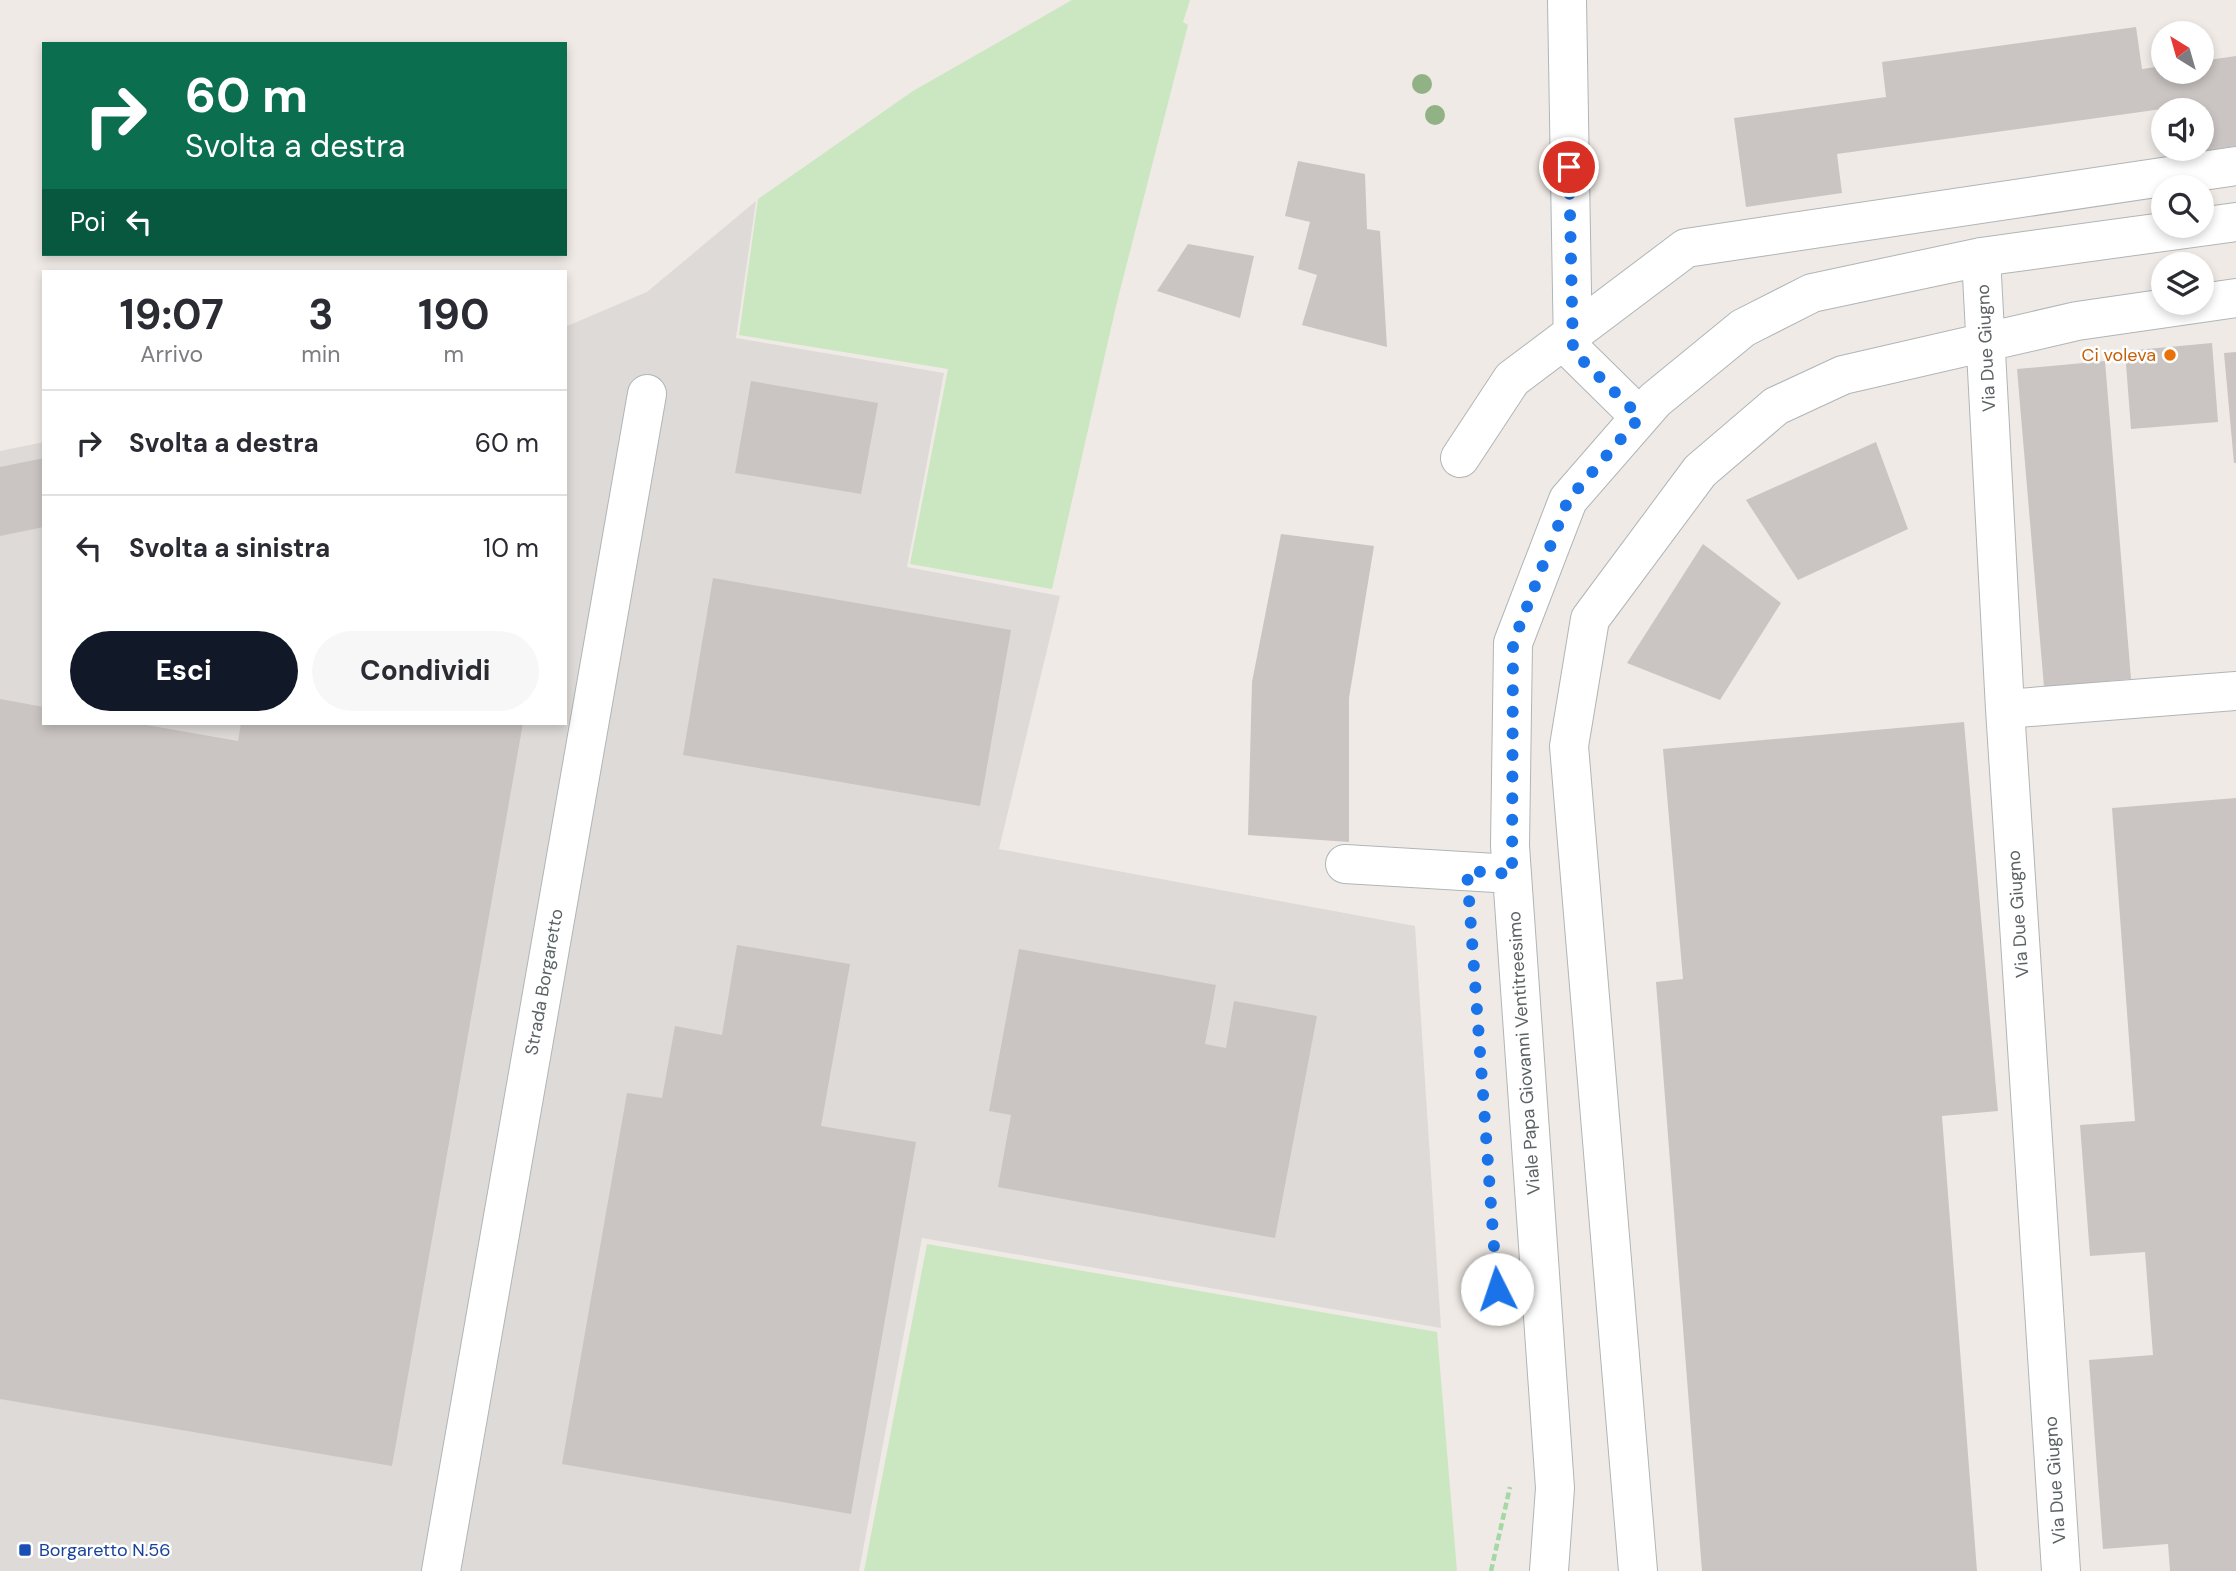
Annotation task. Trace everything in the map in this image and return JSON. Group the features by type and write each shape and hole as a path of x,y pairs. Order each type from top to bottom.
{"street":[{"path":"1567,0 1573,351 1640,417"},
{"path":"1460,458 1512,379 1686,248 2236,166"},
{"name":"Viale Papa Giovanni Ventitreesimo","path":"1549,1571 1555,1488 1512,874 1513,643 1568,500 1655,400 1743,328 1812,293 1981,257 2236,222"},
{"name":"Via Due Giugno","path":"1981,257 2005,709 2061,1571"},
{"path":"1638,1571 1569,746 1590,620 1699,471 1776,406 1843,375 2077,321 2236,298"},
{"name":"Strada Borgaretto","path":"441,1571 647,394"},
{"path":"2005,709 2236,691"},
{"path":"1345,864 1512,874"}],"path":[{"path":"1491,1571 1511,1484"}],"shaded area":[{"path":"756,201 736,338 944,373 907,567 1060,596 999,849 1415,926 1441,1328 922,1238 859,1571 0,1571 0,451 42,442 42,725 567,725 567,326 647,292"}],"green space":[{"path":"1072,0 1190,0 1183,22 1188,25 1116,306 1052,589 910,564 948,369 739,335 758,199 913,91"},
{"path":"927,1244 1437,1332 1457,1571 864,1571"}],"building":[{"path":"2136,27 2142,69 2151,68 2151,84 2214,84 2214,59 2236,56 2236,146 2214,149 2214,98 2151,98 2151,111 1837,154 1842,193 1746,207 1734,118 1886,97 1882,62"},
{"path":"1298,161 1365,174 1367,229 1380,231 1387,347 1302,325 1317,275 1298,269 1310,222 1285,216"},
{"path":"1188,244 1254,256 1240,318 1157,291"},
{"path":"2212,343 2218,422 2131,429 2125,351"},
{"path":"2236,352 2236,463 2234,463 2224,353"},
{"path":"2105,361 2131,679 2044,687 2017,369"},
{"path":"751,381 878,403 861,494 735,473"},
{"path":"1876,442 1908,529 1798,580 1746,500"},
{"path":"42,458 42,527 0,536 0,467"},
{"path":"1281,534 1374,546 1349,698 1349,842 1248,835 1252,682"},
{"path":"1703,544 1781,603 1720,700 1627,663"},
{"path":"713,578 1011,630 980,806 683,755"},
{"path":"0,699 42,707 42,725 146,725 238,741 241,725 523,725 392,1466 0,1399"},
{"path":"1964,722 1998,1111 1942,1116 1977,1571 1702,1571 1656,982 1683,979 1663,749"},
{"path":"2236,798 2236,1571 2170,1571 2168,1544 2103,1549 2089,1360 2153,1355 2145,1252 2090,1256 2080,1125 2135,1121 2112,808"},
{"path":"737,945 850,964 821,1126 916,1142 851,1514 562,1464 627,1093 662,1098 675,1026 722,1035"},
{"path":"1019,949 1216,985 1205,1044 1226,1048 1234,1001 1317,1016 1275,1238 998,1187 1011,1115 989,1111"}],"place":[{"name":"Ci voleva","path":"2170,355"},
{"name":"Borgaretto N.56","path":"25,1550"}],"route":[{"path":"1497,1289 1467,871 1512,874 1510,846 1513,643 1568,500 1640,417 1573,351 1569,167"}]}
